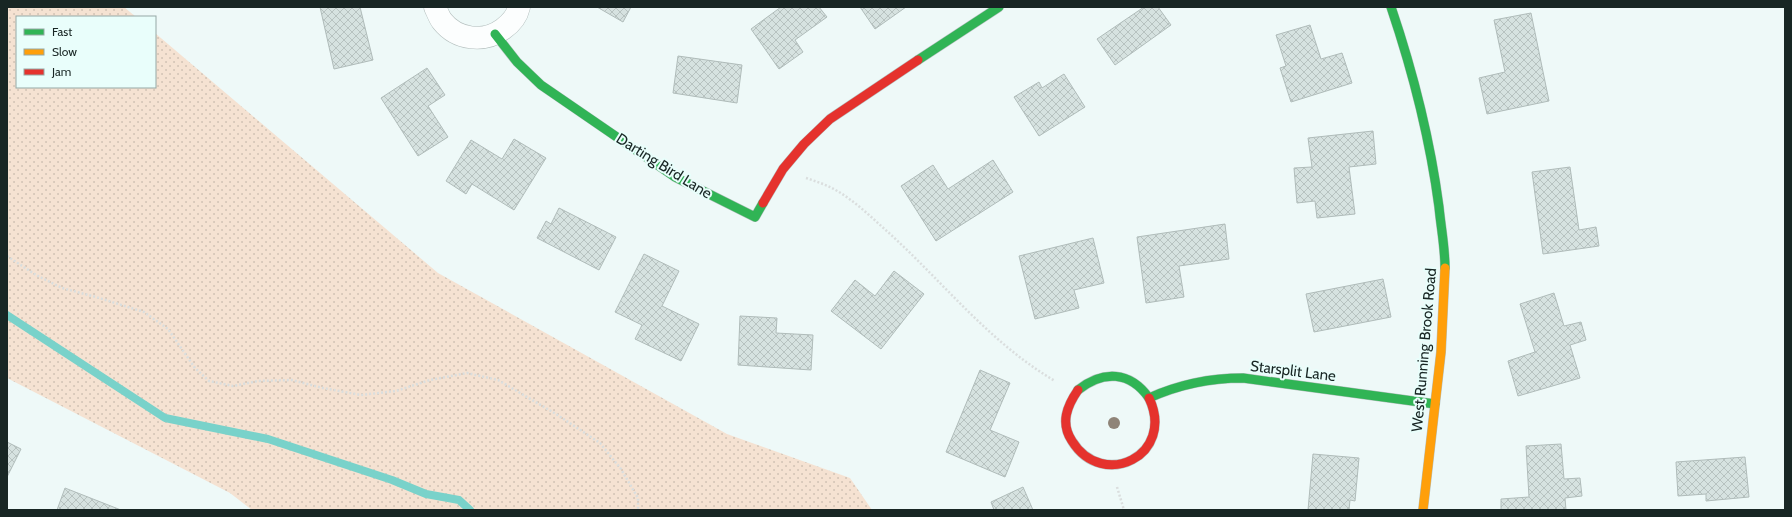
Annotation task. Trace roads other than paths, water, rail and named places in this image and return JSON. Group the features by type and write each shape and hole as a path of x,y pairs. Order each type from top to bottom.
{"street":[{"path":"435,7 441,20 452,30 465,37 483,38 495,34 510,24 518,12 519,7"},
{"name":"Darting Bird Lane","path":"495,34 517,62 541,85 675,177 755,217 783,169 804,144 830,119 999,7"},
{"name":"West Running Brook Road","path":"1391,7 1406,49 1424,115 1445,256 1443,315 1423,510"},
{"path":"1112,375 1127,378 1140,386 1149,398 1154,408 1156,424 1153,436 1147,447 1137,457 1126,463 1110,466 1094,462 1082,455 1073,445 1067,434 1066,413 1068,403 1074,393 1086,382 1095,378 1112,375"},
{"name":"Starsplit Lane","path":"1149,398 1175,386 1219,377 1243,378 1435,404"}],"waterway":[{"path":"7,315 165,418 268,439 392,480 426,494 459,500 470,510"}]}
